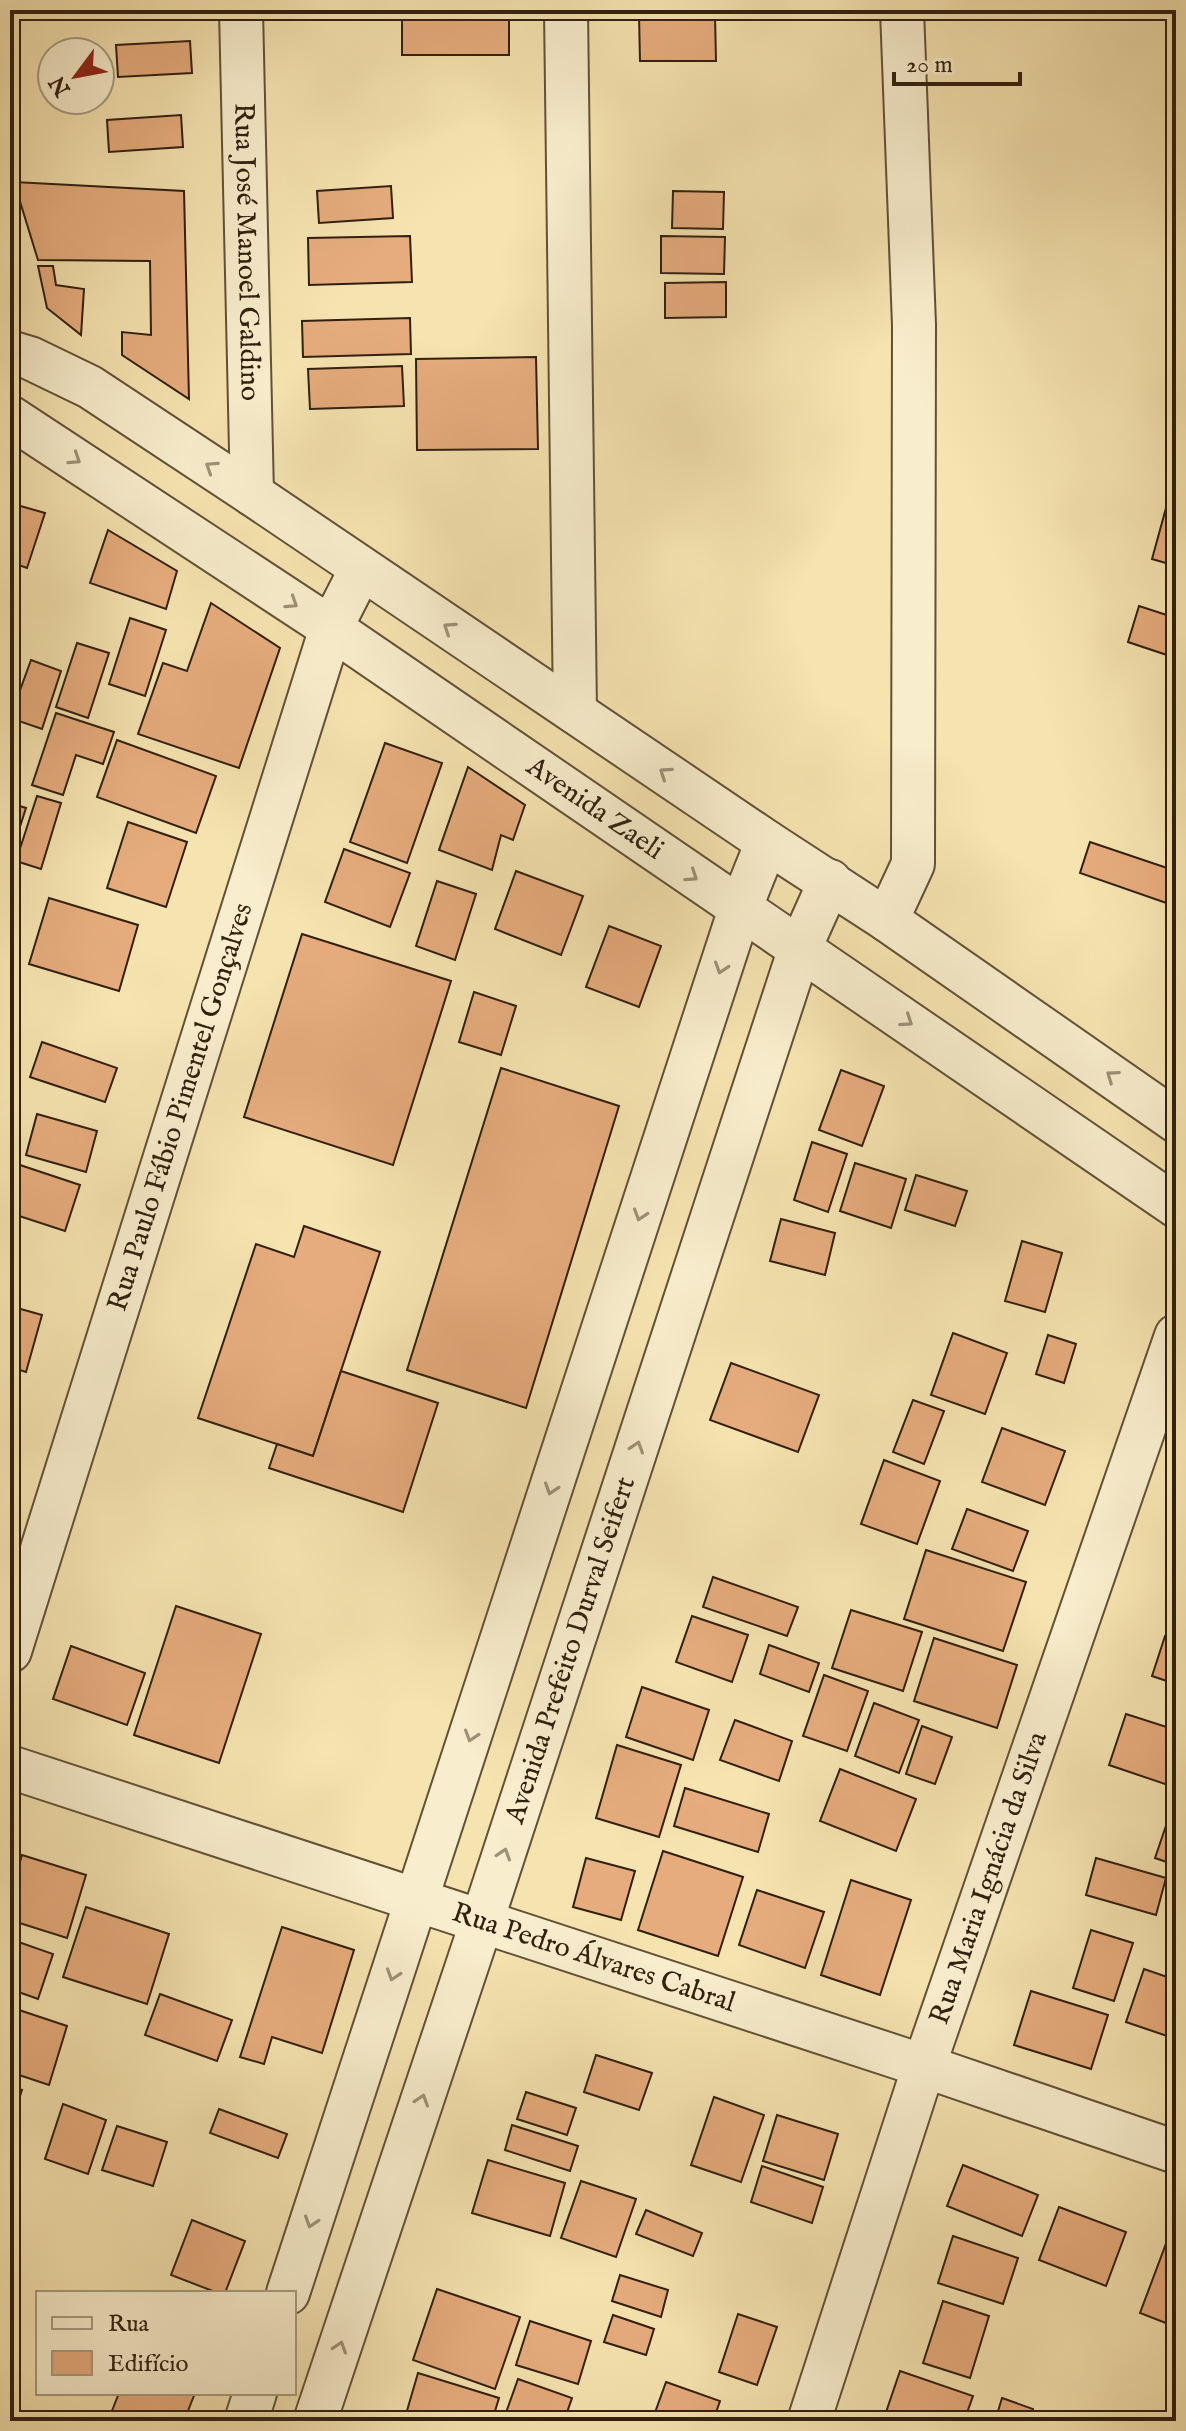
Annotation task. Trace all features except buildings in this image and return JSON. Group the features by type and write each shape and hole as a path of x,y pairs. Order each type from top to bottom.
{"street":[{"name":"Rua José Manoel Galdino","path":"241,10 252,494"},
{"path":"566,10 575,712"},
{"path":"887,920 913,864 914,325 902,10"},
{"path":"10,352 30,358 90,387 767,842 830,881 1176,1121"},
{"name":"Avenida Zaeli","path":"10,417 331,628 1176,1206"},
{"name":"Rua Paulo Fábio Pimentel Gonçalves","path":"10,1651 331,628 361,569"},
{"path":"289,2291 740,909 767,842"},
{"name":"Avenida Prefeito Durval Seifert","path":"315,2421 800,948 830,881"},
{"name":"Rua Maria Ignácia da Silva","path":"809,2421 924,2066 1176,1336"},
{"name":"Rua Pedro Álvares Cabral","path":"10,1767 924,2066 1176,2152"},
{"path":"246,2421 254,2395"}]}
